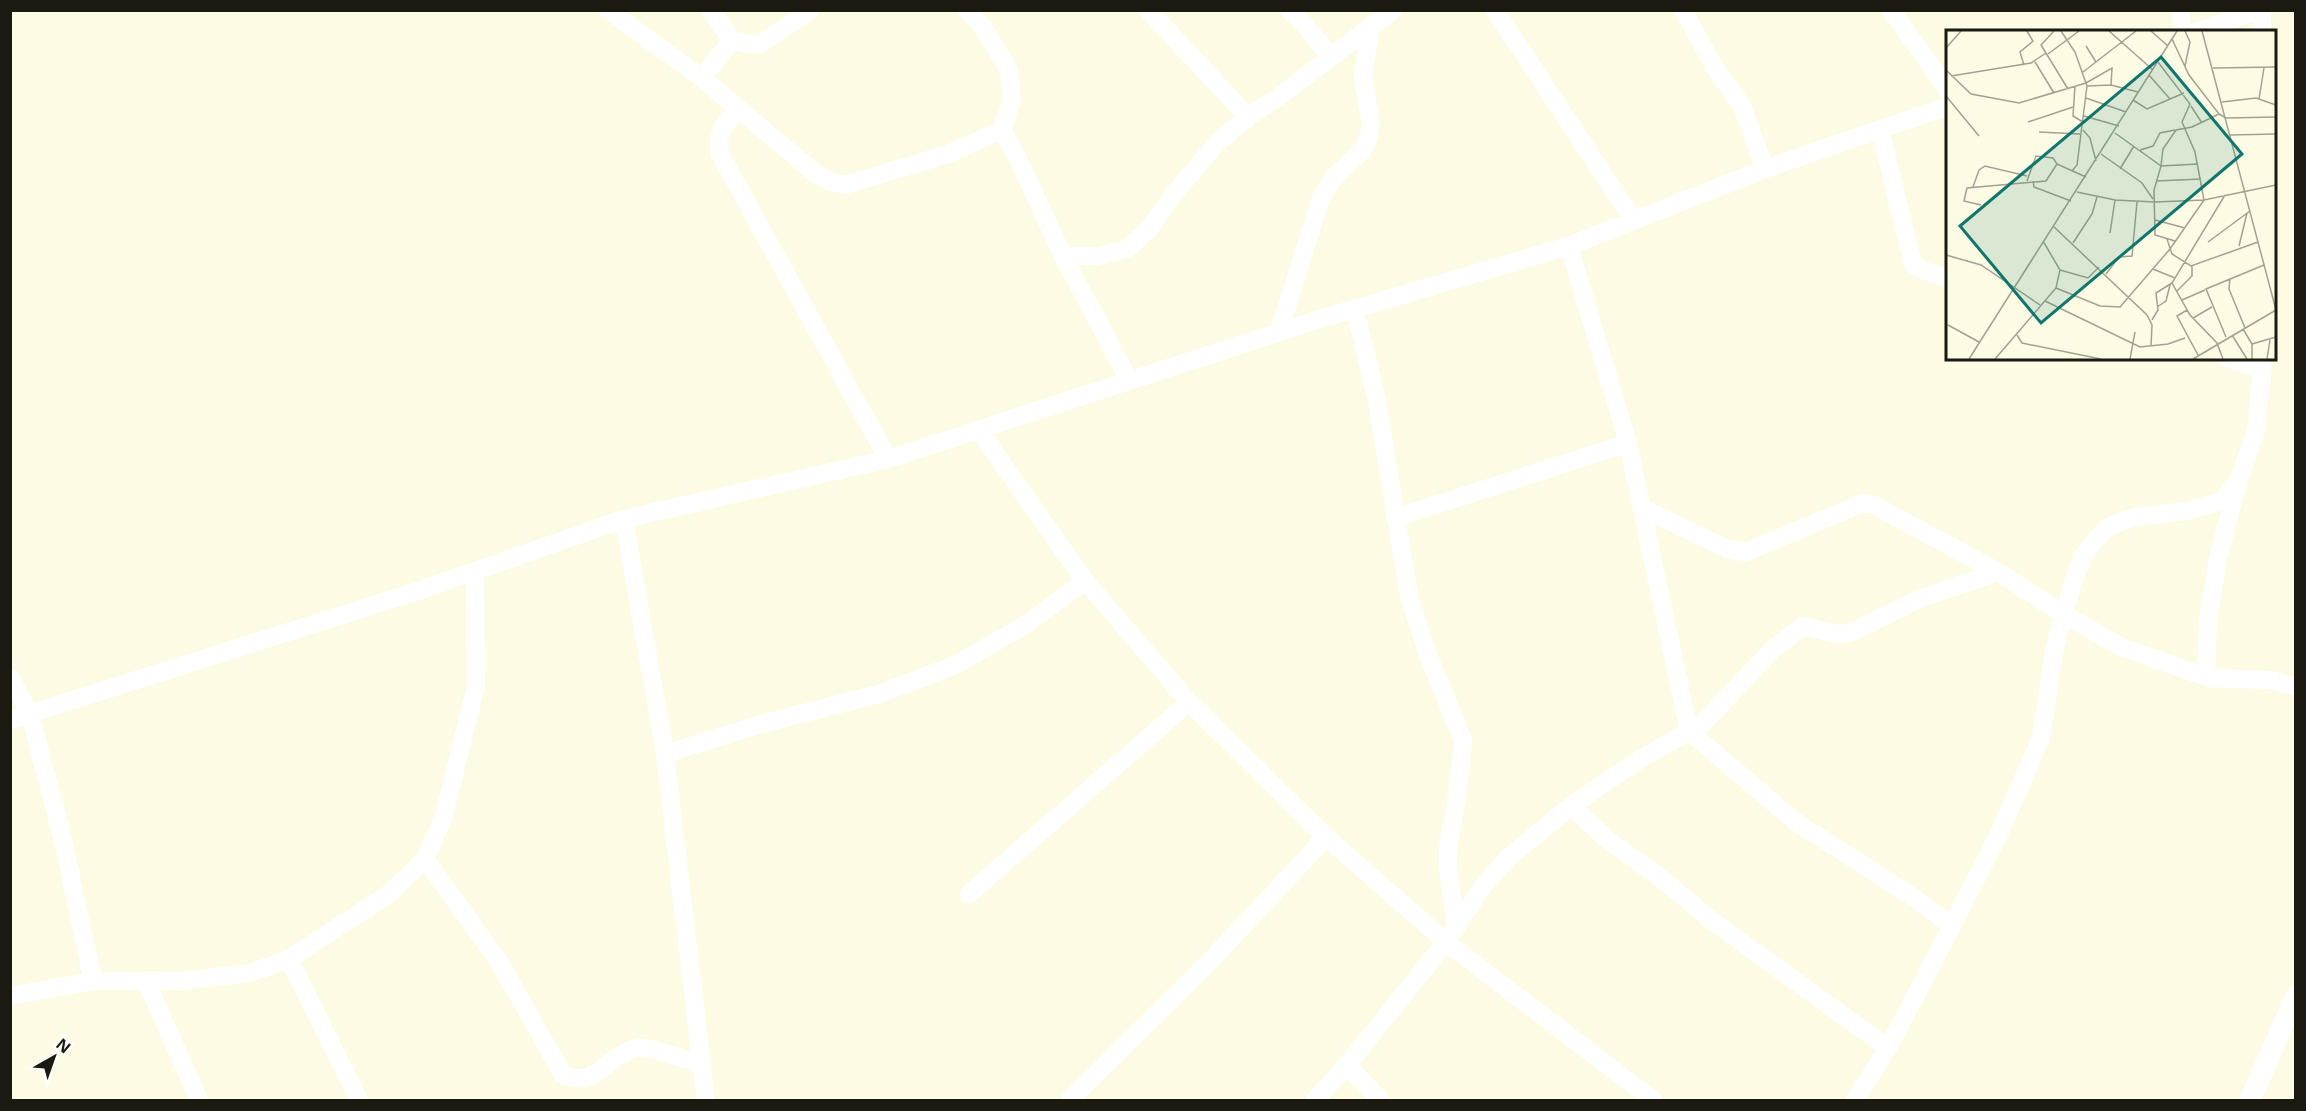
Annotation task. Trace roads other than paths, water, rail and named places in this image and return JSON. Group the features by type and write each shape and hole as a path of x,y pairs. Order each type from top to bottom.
{"street":[{"path":"608,10 702,78 815,173 829,181 845,185 948,154 1002,130"},
{"path":"711,10 732,40 748,44 760,44 812,10"},
{"path":"967,10 983,27 1009,70 1012,100 1002,130 1063,256 1129,380"},
{"path":"1148,10 1248,117"},
{"path":"1290,10 1331,57"},
{"path":"1063,256 1097,256 1127,249 1150,228 1172,196 1218,142 1248,117 1393,10"},
{"path":"1495,10 1634,221"},
{"path":"1683,10 1715,68 1742,106 1765,169"},
{"path":"1892,10 1946,89"},
{"path":"2180,10 2183,30"},
{"path":"2202,30 2261,10 2262,30"},
{"path":"1279,332 1321,198 1334,177 1361,152 1369,138 1371,122 1364,81 1372,26"},
{"path":"702,78 732,40"},
{"path":"10,720 475,573 624,519 888,459 1279,332 1569,246 1765,169 1946,106"},
{"path":"739,109 724,125 718,140 720,154 888,459"},
{"path":"1880,129 1913,264 1922,270 1946,278"},
{"path":"1569,246 1628,443 1691,732 1796,822 1913,897 1952,926"},
{"path":"1355,309 1377,400 1409,596 1428,655 1463,740 1448,849 1448,867 1456,926"},
{"path":"2206,676 2208,622 2218,558 2238,482 2256,431 2262,364 2239,360"},
{"path":"978,429 1085,581 1189,702 1326,837 1446,942 1653,1101"},
{"path":"1395,518 1628,443"},
{"path":"1855,1101 1888,1048 1952,926 1999,834 2041,738 2054,651 2063,614 2082,557 2110,526 2135,517 2188,511 2221,501 2238,482"},
{"path":"1642,508 1727,549 1746,552 1863,503 1874,505 1998,572 2063,614 2124,648 2206,676 2271,680 2295,687"},
{"path":"624,519 665,754 706,1101"},
{"path":"1315,1101 1347,1065 1446,942 1483,886 1508,858 1571,806 1635,762 1691,732 1773,649 1803,626 1837,634 1850,633 1921,598 1998,572"},
{"path":"10,996 93,981 181,981 250,973 289,959 390,893 425,859 442,819 476,686 475,573"},
{"path":"665,754 761,724 879,694 956,665 1025,625 1085,581"},
{"path":"10,677 30,714 63,840 93,981"},
{"path":"969,894 1189,702"},
{"path":"1571,806 1608,840 1642,864 1711,920 1888,1048"},
{"path":"1070,1101 1214,958 1326,837"},
{"path":"425,859 500,963 563,1075 577,1080 592,1076 611,1060 640,1047 701,1064"},
{"path":"289,959 359,1101"},
{"path":"146,981 199,1101"},
{"path":"2250,1101 2295,996"},
{"path":"1347,1065 1380,1101"}]}
